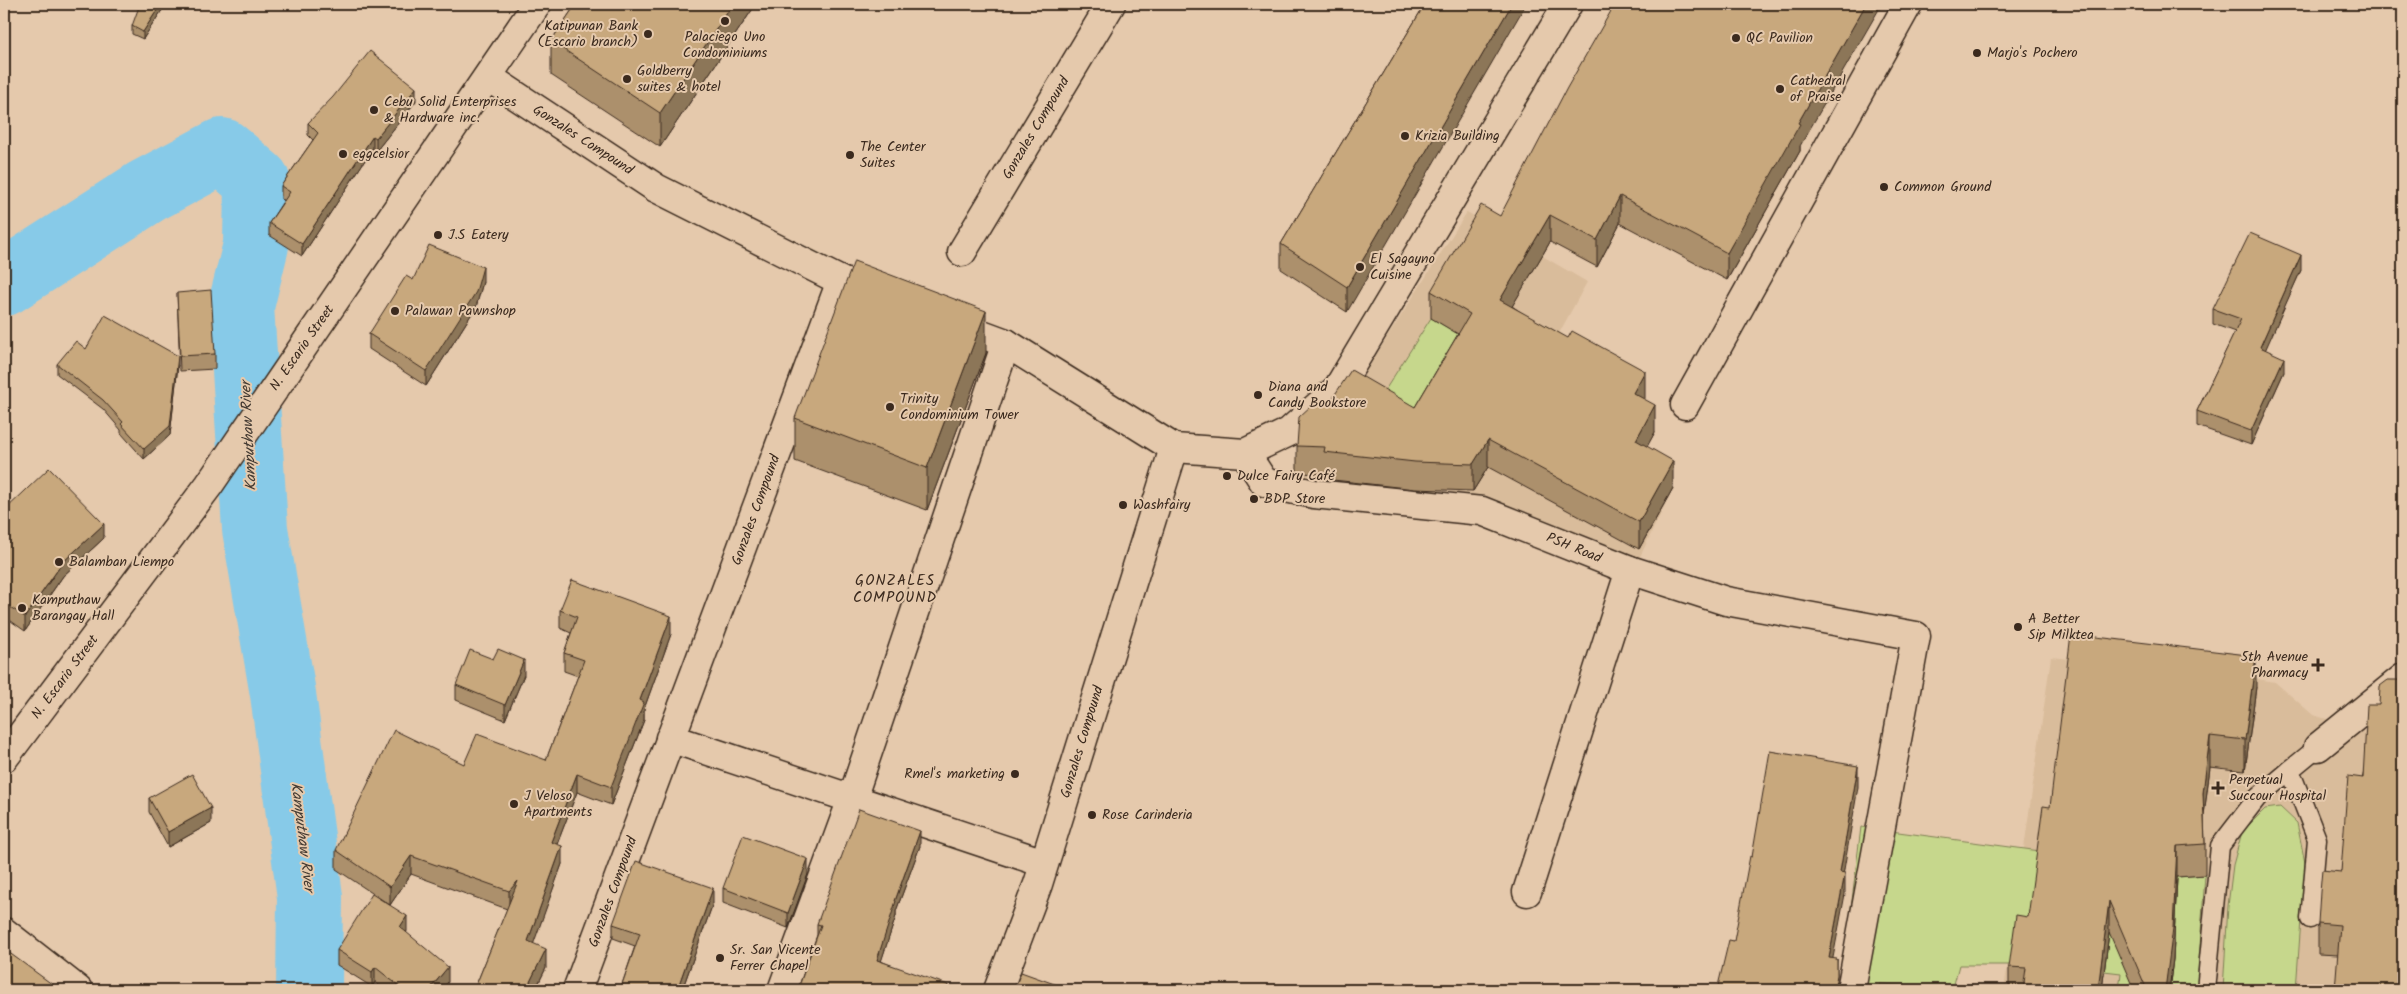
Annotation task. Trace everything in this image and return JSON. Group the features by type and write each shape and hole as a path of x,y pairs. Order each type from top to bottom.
{"street":[{"name":"N. Escario Street","path":"8,744 209,485 537,4"},
{"name":"Gonzales Compound","path":"962,252 1111,4"},
{"path":"932,315 1006,343 1174,448 1245,453 1289,432 1338,388 1568,4"},
{"path":"1685,405 1908,4"},
{"name":"Gonzales Compound","path":"488,77 656,188 841,281 905,305"},
{"name":"Gonzales Compound","path":"577,990 841,281"},
{"path":"782,990 852,799 1006,343"},
{"name":"Gonzales Compound","path":"998,990 1044,863 1174,448"},
{"name":"PSH Road","path":"1245,453 1264,482 1314,494 1482,511 1630,570 1726,600 1916,636 1851,990"},
{"path":"1527,892 1630,570"},
{"path":"2318,747 2403,678"},
{"path":"670,738 1044,863"},
{"path":"4,932 78,990"}],"lane":[{"path":"2206,990 2220,846 2256,798 2318,747"},
{"path":"2290,770 2317,839 2310,919"}],"shaded area":[{"path":"1467,212 1587,282 1551,348 1645,398 1633,420 1655,432 1636,467 1673,488 1637,563 1474,496 1294,483 1300,431 1350,396"},
{"name":"Perpetual Succour Hospital","path":"2051,657 2240,676 2275,682 2313,715 2367,731 2403,990 2004,990"}],"green space":[{"path":"1431,318 1470,341 1415,434 1373,409"},
{"path":"2280,807 2297,823 2305,863 2296,990 2223,990 2228,906 2233,865 2242,832 2265,809"},
{"path":"1861,827 2040,851 2028,947 2013,965 1959,965 1953,988 1880,984 1878,990 1841,990"},
{"path":"2120,846 2148,990 2119,990 2121,973 2104,971"},
{"path":"2205,875 2197,990 2169,990 2173,959 2177,877"}],"building":[{"path":"140,4 161,4 143,32 132,26"},
{"path":"576,4 733,4 660,113 551,41"},
{"name":"Krizia Building","path":"1425,4 1512,4 1347,287 1281,244"},
{"path":"1615,4 1866,4 1727,253 1620,196 1597,240 1550,215 1500,300 1568,338 1572,331 1645,371 1633,393 1655,405 1636,440 1673,461 1639,522 1488,440 1473,464 1415,462 1324,452 1325,447 1297,446 1299,417 1313,404 1328,405 1351,370 1415,407 1470,314 1431,291 1481,205 1500,216 1567,88"},
{"path":"370,51 416,88 376,138 373,136 302,244 269,223 290,192 281,186 318,133 308,123 333,97"},
{"path":"2250,233 2301,255 2260,347 2284,358 2251,431 2197,411 2241,319 2213,309"},
{"path":"429,245 483,267 476,292 426,371 369,334 406,276 413,280"},
{"name":"Trinity Condominium Tower","path":"854,261 986,311 927,468 795,418"},
{"path":"211,290 215,354 180,356 177,293"},
{"path":"105,315 178,356 170,426 144,449 121,424 123,422 103,400 57,364 76,341 86,349"},
{"path":"49,468 104,524 63,562 25,617 4,603 4,511"},
{"path":"572,580 671,616 640,700 644,702 611,787 577,774 551,842 562,846 528,941 546,949 526,990 474,990 518,881 509,891 411,856 390,887 336,850 394,730 464,764 477,734 546,760 584,660 564,653 577,617 560,610"},
{"path":"2071,634 2256,656 2245,740 2210,736 2203,793 2205,844 2177,846 2173,928 2165,990 2147,990 2109,901 2098,990 2023,990 2026,968 2009,967 2016,915 2028,917 2043,806 2050,807"},
{"path":"498,649 524,660 505,705 456,685 470,650 493,659"},
{"path":"2388,680 2403,680 2403,990 2335,990 2340,925 2318,923 2322,870 2341,872 2348,776 2363,778 2367,705 2379,705 2380,686"},
{"path":"1770,751 1858,766 1840,872 1845,873 1829,958 1837,959 1837,975 1834,990 1717,990 1729,940 1734,941 1750,856 1752,857"},
{"path":"192,774 211,808 168,832 149,798"},
{"path":"859,809 920,831 895,901 877,960 948,985 947,990 802,990 803,988 799,986 821,925 817,924"},
{"path":"743,835 808,859 788,913 723,888"},
{"path":"636,861 713,888 677,990 620,990 640,933 613,924"},
{"path":"372,894 407,916 400,927 448,967 429,990 404,990 375,967 372,972 337,950"},
{"path":"4,949 60,990 4,990"},
{"path":"1021,972 1071,990 1014,990"}],"waterway":[{"name":"Kamputhaw River","path":"4,283 147,191 222,151 257,181 256,245 241,306 255,529 283,694 310,897 309,990"}],"place":[{"name":"Palaciego Uno Condominiums","path":"725,21"},
{"name":"Katipunan Bank (Escario branch)","path":"648,34"},
{"name":"QC Pavilion","path":"1736,38"},
{"name":"Marjo's Pochero","path":"1977,53"},
{"name":"Goldberry suites & hotel","path":"627,79"},
{"name":"Cathedral of Praise","path":"1780,89"},
{"name":"Cebu Solid Enterprises & Hardware inc.","path":"374,110"},
{"name":"Krizia Building","path":"1405,136"},
{"name":"eggcelsior","path":"343,154"},
{"name":"The Center Suites","path":"850,155"},
{"name":"Common Ground","path":"1884,187"},
{"name":"J.S Eatery","path":"438,235"},
{"name":"El Sagayno Cuisine","path":"1360,267"},
{"name":"Palawan Pawnshop","path":"395,311"},
{"name":"Diana and Candy Bookstore","path":"1258,395"},
{"name":"Trinity Condominium Tower","path":"890,407"},
{"name":"Dulce Fairy Café","path":"1227,476"},
{"name":"BDP Store","path":"1254,499"},
{"name":"Washfairy","path":"1123,505"},
{"name":"Balamban Liempo","path":"59,562"},
{"name":"Kamputhaw Barangay Hall","path":"22,608"},
{"name":"A Better Sip Milktea","path":"2018,627"},
{"name":"5th Avenue Pharmacy","path":"2318,665"},
{"name":"Rmel's marketing","path":"1015,774"},
{"name":"Perpetual Succour Hospital","path":"2218,788"},
{"name":"J Veloso Apartments","path":"514,804"},
{"name":"Rose Carinderia","path":"1092,815"},
{"name":"Sr. San Vicente Ferrer Chapel","path":"720,958"}],"district":[{"name":"GONZALES COMPOUND","path":"895,590"}]}
